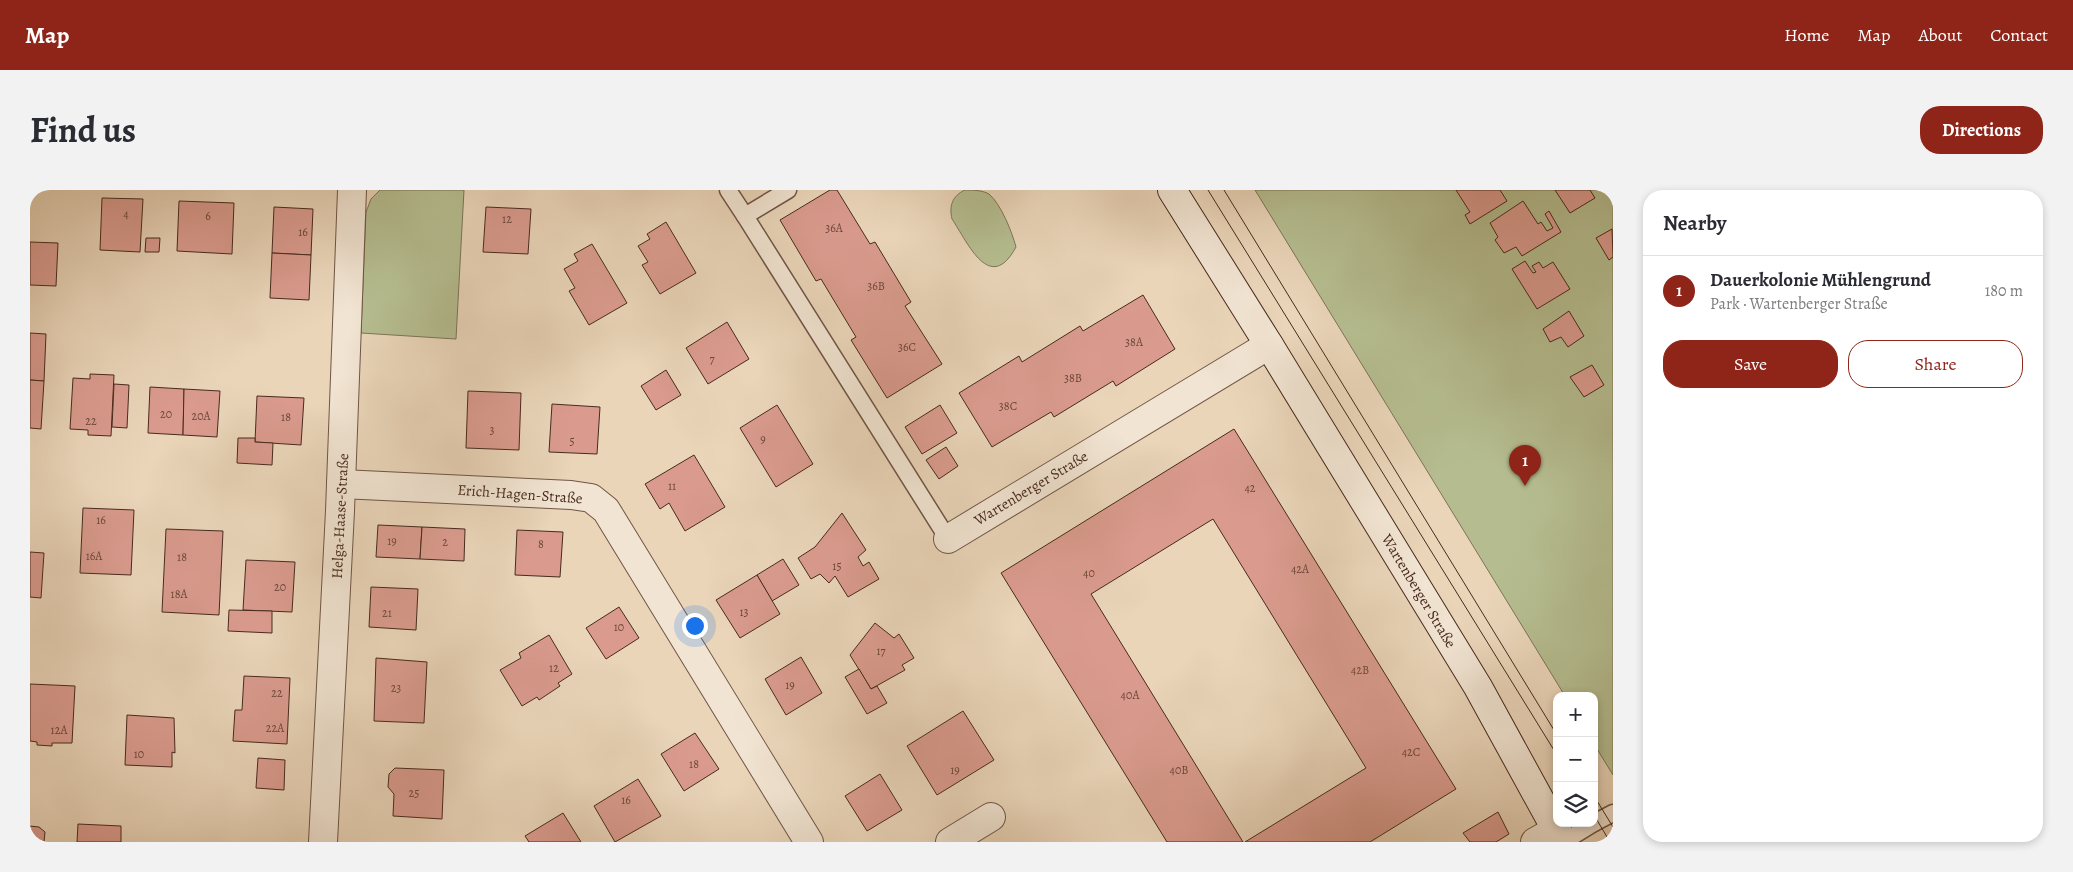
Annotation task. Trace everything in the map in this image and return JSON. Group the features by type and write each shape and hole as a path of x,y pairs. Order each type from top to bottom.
{"street":[{"name":"Helga-Haase-Straße","path":"323,842 342,484 352,190"},
{"name":"Wartenberger Straße","path":"1172,190 1478,687 1554,839"},
{"name":"Wartenberger Straße","path":"948,539 1269,345"},
{"name":"Erich-Hagen-Straße","path":"342,484 571,495 591,498 606,510 809,842"},
{"path":"950,842 991,817"}],"lane":[{"path":"728,190 948,539"},
{"path":"745,216 788,190"},
{"path":"1598,821 1613,813"},
{"path":"1554,839 1584,827"}],"green space":[{"path":"380,190 464,190 456,339 361,333 366,212 371,199"},
{"path":"965,190 989,194 998,204 1009,226 1016,247 1006,261 997,266 989,266 980,260 972,251 952,219 952,202 957,195"},
{"path":"1255,190 1613,190 1613,775 1598,751 1598,692 1563,692"}],"building":[{"path":"830,190 837,190 870,244 875,242 911,302 905,306 942,364 887,398 851,340 856,337 821,279 816,281 780,220"},
{"path":"1456,190 1500,190 1507,201 1470,224 1465,215 1470,212"},
{"path":"1555,190 1590,190 1595,198 1570,213"},
{"path":"102,198 143,199 140,252 100,250"},
{"path":"179,201 234,203 232,254 177,251"},
{"path":"1523,201 1538,224 1541,222 1547,231 1553,228 1545,214 1549,211 1561,232 1522,256 1516,247 1504,253 1495,240 1498,237 1490,223"},
{"path":"274,207 313,209 311,255 272,253"},
{"path":"486,207 531,209 528,254 483,252"},
{"path":"666,222 696,273 660,294 642,265 648,262 638,246 650,239 647,234"},
{"path":"1612,229 1613,257 1609,260 1596,238"},
{"path":"146,238 160,238 159,252 145,252"},
{"path":"30,242 58,243 56,286 30,285"},
{"path":"592,244 627,303 589,325 569,291 575,288 564,269 578,261 574,254"},
{"path":"272,253 311,255 309,300 270,298"},
{"path":"1525,261 1533,273 1536,272 1532,266 1539,262 1543,268 1553,262 1570,289 1537,309 1512,269"},
{"path":"1143,295 1175,349 1116,386 1113,381 1054,417 1051,412 992,447 959,393 1019,356 1022,362 1080,326 1083,331"},
{"path":"1569,311 1584,336 1568,347 1561,337 1550,342 1543,329"},
{"path":"727,322 749,359 708,384 686,348"},
{"path":"30,333 46,334 44,381 30,380"},
{"path":"1592,365 1604,385 1584,397 1570,377"},
{"path":"666,370 681,395 656,410 641,386"},
{"path":"90,374 114,375 111,436 88,435 88,430 70,429 73,378 90,379"},
{"path":"30,380 44,381 41,429 30,428"},
{"path":"114,384 129,385 127,428 112,427"},
{"path":"150,387 184,389 183,435 148,433"},
{"path":"184,389 220,391 217,437 183,435"},
{"path":"468,391 521,393 519,450 466,448"},
{"path":"257,396 304,398 301,445 255,442"},
{"path":"552,404 600,407 597,454 549,452"},
{"path":"777,405 813,464 776,487 740,428"},
{"path":"940,405 957,433 922,454 905,427"},
{"path":"1234,429 1456,789 1370,842 1245,842 1366,768 1213,519 1091,594 1243,842 1167,842 1001,573"},
{"path":"238,438 255,438 255,442 273,443 272,465 237,463"},
{"path":"946,447 958,466 939,479 926,460"},
{"path":"694,455 725,507 685,531 669,503 660,509 645,484"},
{"path":"83,508 134,510 131,575 80,573"},
{"path":"842,513 866,550 858,557 863,566 869,562 879,579 848,597 835,576 829,583 820,574 811,579 798,558 815,547"},
{"path":"378,525 422,527 420,559 376,557"},
{"path":"422,527 465,529 464,561 420,559"},
{"path":"166,529 223,531 219,615 162,612"},
{"path":"517,530 563,532 560,577 515,575"},
{"path":"30,552 44,553 41,598 30,597"},
{"path":"783,559 799,585 772,601 757,575"},
{"path":"246,560 295,562 292,612 243,610"},
{"path":"757,575 780,614 740,638 716,600"},
{"path":"371,587 418,589 416,630 369,627"},
{"path":"619,607 639,638 606,659 586,628"},
{"path":"229,610 272,611 272,633 228,631"},
{"path":"875,623 894,638 899,634 914,658 902,665 905,670 871,689 850,655"},
{"path":"549,635 572,674 558,683 560,686 539,700 537,697 522,706 500,670 521,658 519,653"},
{"path":"801,657 822,693 786,715 765,679"},
{"path":"376,658 427,662 424,723 374,721"},
{"path":"859,669 871,689 877,686 887,703 867,714 845,677"},
{"path":"244,676 290,678 287,744 233,741 235,710 242,710"},
{"path":"30,684 75,686 72,743 52,743 52,746 37,745 37,742 30,741"},
{"path":"963,711 994,760 937,795 907,746"},
{"path":"127,715 174,718 175,753 172,752 172,767 125,765"},
{"path":"695,733 719,769 684,791 661,754"},
{"path":"258,758 285,760 284,790 256,788"},
{"path":"395,768 444,770 442,819 393,816 394,794 388,787 389,774"},
{"path":"880,774 902,810 867,831 845,796"},
{"path":"638,779 661,816 615,842 594,806"},
{"path":"1498,812 1509,834 1496,842 1470,842 1463,833"},
{"path":"563,813 581,842 529,842 525,836"},
{"path":"78,824 121,826 121,842 77,842"},
{"path":"30,826 39,827 45,832 44,842 30,842"}],"tram line":[{"path":"1208,190 1553,749"},
{"path":"1224,190 1553,728"},
{"path":"1598,803 1613,827"},
{"path":"1598,822 1610,842"}],"place":[{"name":"Dauerkolonie Mühlengrund","path":"1525,486"}]}
